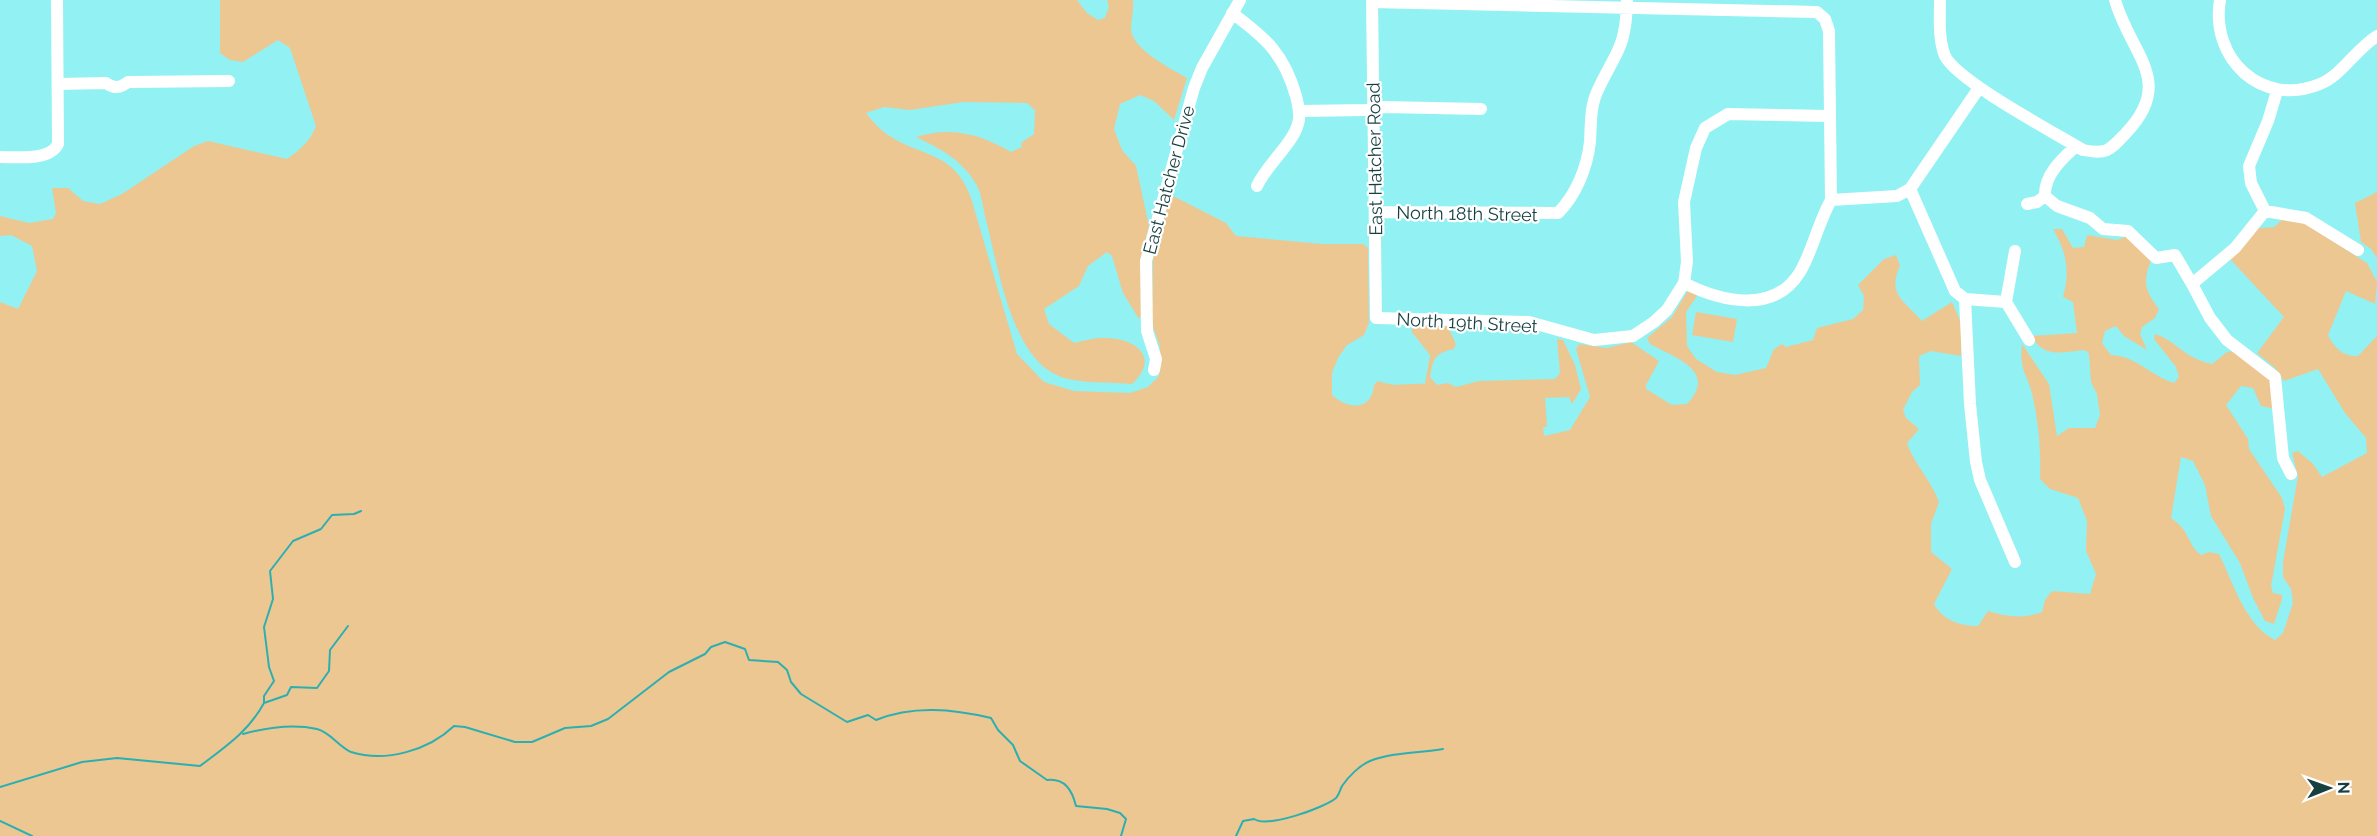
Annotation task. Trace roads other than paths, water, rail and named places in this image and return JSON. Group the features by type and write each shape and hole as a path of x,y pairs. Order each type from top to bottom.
{"street":[{"path":"0,157 47,155 55,150 58,144 57,0"},
{"name":"East Hatcher Drive","path":"1154,370 1156,359 1147,331 1146,261 1194,88 1202,68 1240,0"},
{"path":"1940,0 1941,39 1946,57 1957,70 1979,88 2076,146 2097,153 2110,151 2143,113 2151,87 2147,67 2121,21 2115,0"},
{"path":"2220,0 2219,29 2229,55 2251,80 2277,91 2320,84 2377,36"},
{"path":"1372,1 1626,4 1812,11 1822,15 1828,31 1831,200 1816,228 1797,276 1770,297 1751,301 1704,293 1684,283 1687,262 1684,202 1696,148 1706,128 1728,114 1829,116"},
{"name":"East Hatcher Road","path":"1372,1 1376,318"},
{"name":"North 18th Street","path":"1375,212 1558,213 1567,204 1581,176 1590,143 1592,108 1597,92 1624,41 1626,4"},
{"path":"1232,14 1273,46 1292,83 1299,111 1299,123 1263,172 1257,186"},
{"path":"58,84 106,83 112,78 122,78 128,82 229,81"},
{"path":"1831,200 1897,196 1910,189 1979,88"},
{"path":"2265,211 2251,183 2249,166 2268,121 2277,91"},
{"path":"1299,111 1481,109"},
{"path":"2076,146 2054,168 2045,188 2046,196 2058,206 2094,220 2114,223 2128,231 2156,258 2175,255 2210,318 2227,340 2275,378 2283,458 2292,474"},
{"path":"1910,189 1955,291 1965,299 2006,302"},
{"path":"2027,204 2037,202 2046,196"},
{"path":"2265,211 2306,218 2358,250"},
{"path":"2192,284 2235,248 2265,211"},
{"path":"2015,251 2006,302 2029,340"},
{"name":"North 19th Street","path":"1376,318 1529,322 1594,340 1609,340 1633,336 1654,322 1667,310 1684,283"},
{"path":"1965,299 1970,404 1976,462 1980,480 2015,562"}],"waterway":[{"path":"264,703 264,696 274,681 269,667 264,627 273,599 270,571 293,541 321,529 332,515 354,514 361,511"},
{"path":"0,787 82,762 117,758 200,766 244,730 264,703 287,695 291,687 317,688 329,671 330,650 348,626"},
{"path":"243,734 280,727 317,729 351,752 378,756 420,748 454,726 465,727 515,742 532,742 565,728 591,726 608,719 669,672 705,654 711,647 725,642 745,649 749,660 778,662 787,670 791,682 801,694 847,722 868,715 876,720 919,710 962,712 991,718 998,730 1013,745 1020,761 1047,780 1059,781 1067,786 1076,806 1107,809 1120,813 1126,819 1121,836"},
{"path":"1236,836 1243,821 1283,819 1330,802 1337,797 1351,775 1370,761 1397,754 1443,749"},
{"path":"0,821 32,836"}]}
